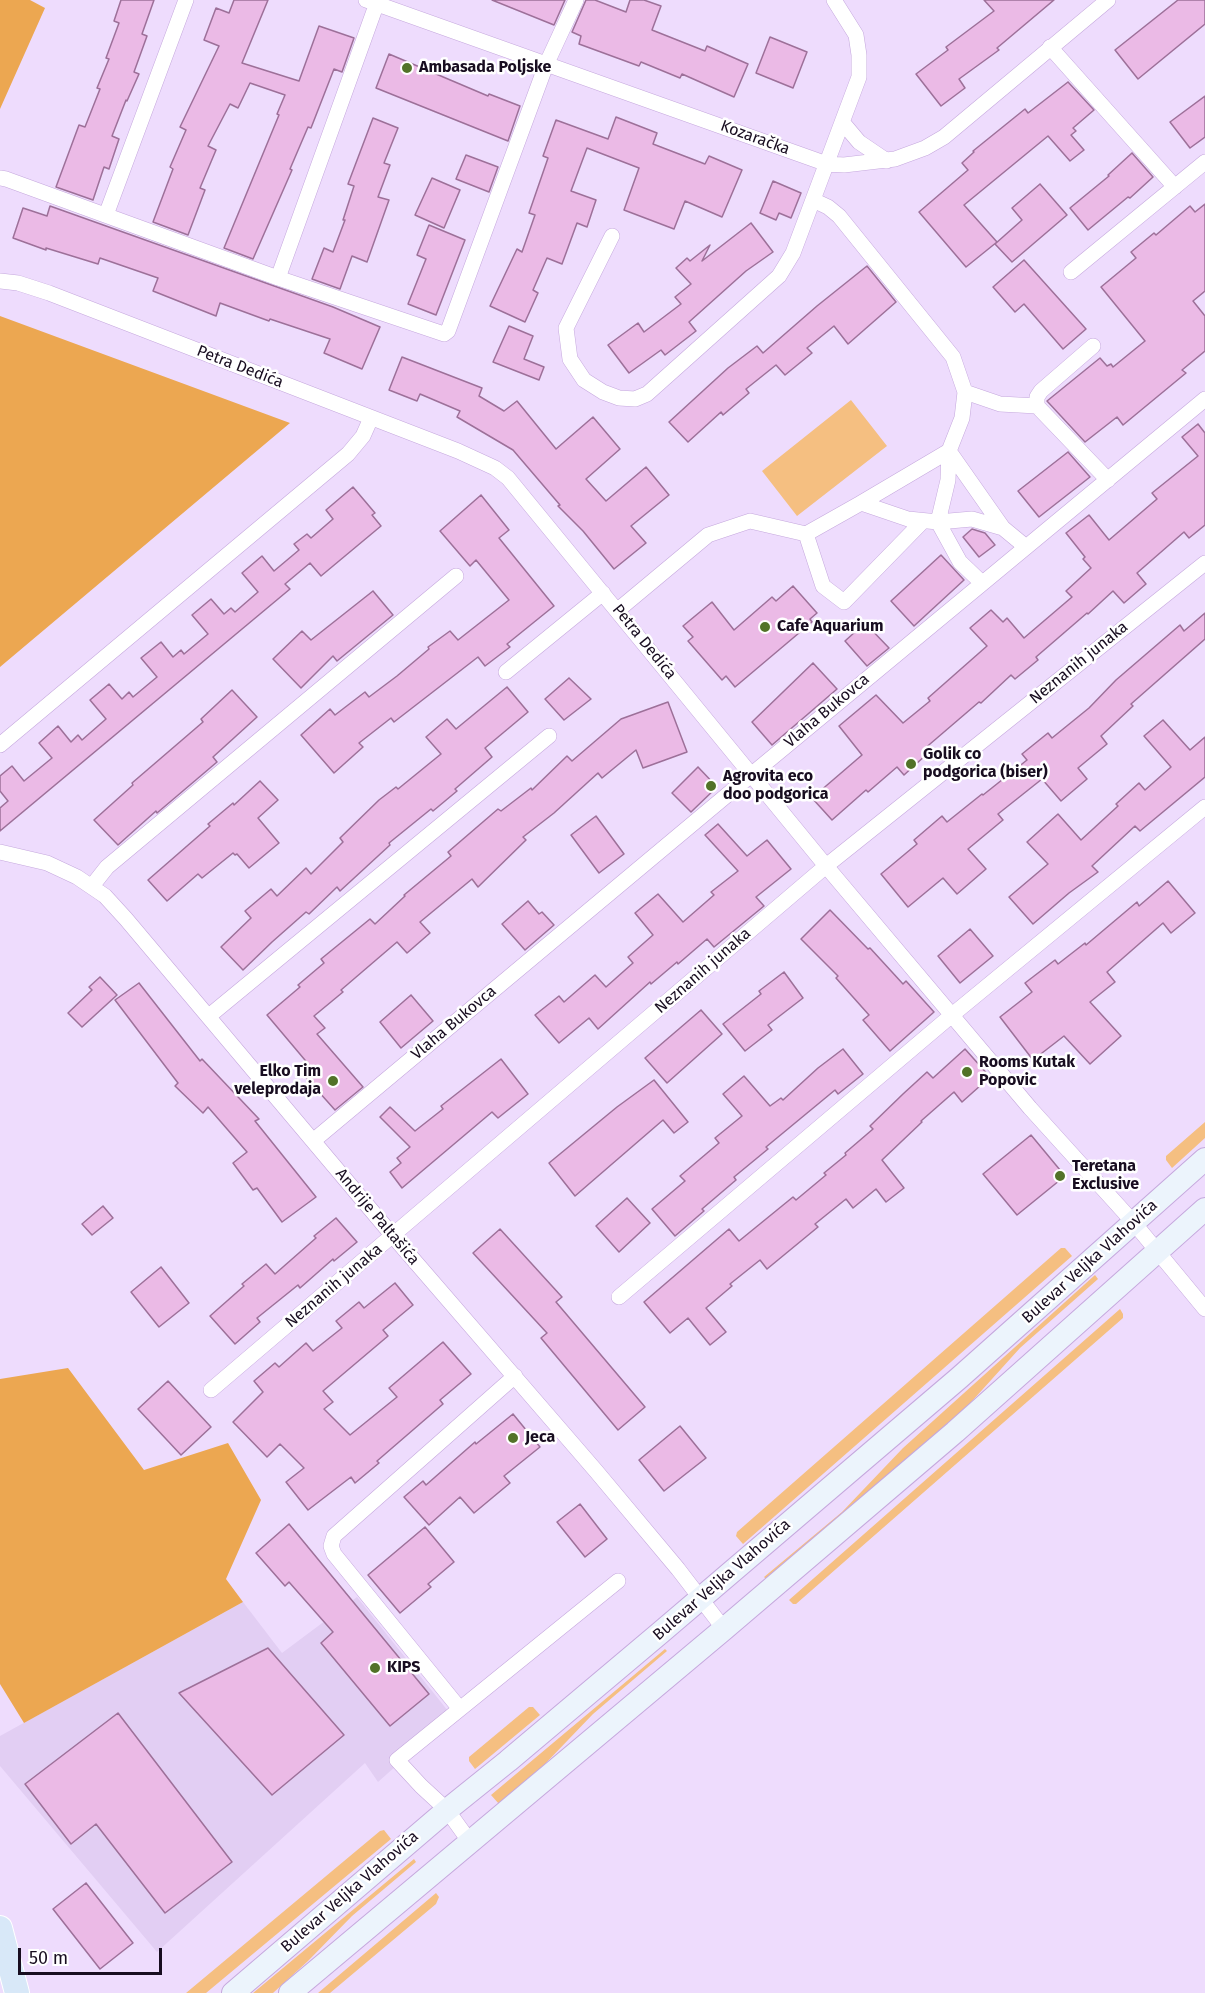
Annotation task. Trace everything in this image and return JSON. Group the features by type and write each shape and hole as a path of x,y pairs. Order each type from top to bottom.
{"main road":[{"name":"Bulevar Veljka Vlahovića","path":"233,1993 959,1378 1205,1159"},
{"path":"291,1993 955,1432 1205,1209"},
{"path":"0,1928 19,1990"}],"street":[{"path":"106,215 186,0"},
{"path":"0,178 278,278 444,334 448,331 546,65 576,0"},
{"path":"612,236 566,328 570,359 584,380 603,392 620,398 636,399 647,394 778,276 793,253 859,77 860,55 856,35 834,0"},
{"name":"Kozaračka","path":"373,1 827,164 844,165 886,161 911,154 944,137 1108,0"},
{"path":"278,278 373,1"},
{"path":"1050,47 1175,188"},
{"path":"843,123 859,142 886,161"},
{"path":"1071,272 1205,162"},
{"path":"806,534 823,586 844,602 931,521 948,480 949,452 962,418 965,392 953,357 839,216 828,207 813,200"},
{"name":"Petra Dedića","path":"0,280 49,293 458,451 495,468 508,478 826,866 1030,1108 1134,1223 1205,1309"},
{"path":"1093,346 1041,391 1037,397 1037,406 1107,480"},
{"path":"965,392 1000,404 1037,406"},
{"name":"Vlaha Bukovca","path":"313,1141 982,583 1204,402"},
{"path":"0,745 348,454 358,442 371,418"},
{"path":"618,610 708,535 750,521 806,534 949,452"},
{"path":"949,452 1003,528 1026,547"},
{"path":"861,503 908,519 931,521 972,519 1003,528"},
{"path":"931,521 960,562 982,583"},
{"name":"Neznanih junaka","path":"211,1390 826,866 1205,563"},
{"path":"92,886 107,867 456,576"},
{"path":"506,672 603,593"},
{"path":"209,1016 549,736"},
{"path":"619,1297 952,1015 1205,807"},
{"name":"Andrije Paltašića","path":"0,852 60,868 105,896 678,1569 724,1629"},
{"path":"460,1709 334,1554 332,1546 334,1536 515,1376"},
{"path":"470,1842 447,1810 397,1760 618,1581"}],"shaded area":[{"path":"0,0 30,0 45,8 0,109"},
{"path":"0,316 290,423 0,667"},
{"path":"851,400 887,446 797,516 762,471"},
{"path":"1205,1122 1205,1138 1172,1168 1166,1156"},
{"path":"1061,1248 1065,1248 1072,1256 743,1544 736,1536 737,1532"},
{"path":"1095,1275 1098,1279 1020,1348 964,1410 767,1580 764,1577 842,1512 903,1448"},
{"path":"1120,1309 1123,1318 796,1604 789,1600"},
{"path":"68,1368 144,1470 228,1443 261,1500 226,1579 243,1602 24,1723 0,1684 0,1379"},
{"path":"357,1597 452,1716 378,1782 365,1763 157,1952 0,1766 0,1736 243,1602 282,1653"},
{"path":"665,1649 667,1651 593,1714 544,1765 499,1804 491,1795"},
{"path":"529,1707 533,1707 540,1715 475,1769 469,1757"},
{"path":"384,1830 391,1839 206,1993 186,1993 380,1831"},
{"path":"414,1859 416,1862 352,1916 273,1993 253,1993"},
{"path":"436,1893 439,1897 436,1904 330,1993 318,1993"}],"building":[{"path":"121,0 154,0 142,34 147,36 134,72 139,74 112,136 119,139 109,169 104,167 93,200 56,187 79,125 85,127 100,89 97,88 109,59 106,58 119,23 114,21"},
{"path":"234,0 268,0 242,63 299,81 319,26 354,38 342,72 334,69 311,128 308,127 253,259 224,248 279,115 277,114 285,95 250,83 238,108 230,104 208,146 216,150 200,188 205,190 188,235 153,222 173,169 170,167 186,130 180,127 219,46 204,40 216,8 229,13"},
{"path":"492,0 565,0 554,25"},
{"path":"586,0 595,0 626,12 630,0 644,0 661,6 652,30 705,51 707,46 748,64 734,97 682,74 680,78 641,62 639,66 579,44 581,36 572,32"},
{"path":"984,0 1054,0 997,48 999,50 959,79 965,88 941,106 916,74 948,50 946,47 994,11"},
{"path":"1178,0 1205,0 1205,24 1138,79 1115,50"},
{"path":"770,37 807,52 793,88 756,73"},
{"path":"389,54 488,96 489,94 520,106 508,141 376,88"},
{"path":"1068,82 1094,110 1073,128 1076,131 1071,135 1084,150 1070,161 1048,136 964,205 997,242 966,267 919,212 968,170 962,163 973,151 1025,109 1028,113"},
{"path":"1205,96 1205,137 1190,148 1170,122"},
{"path":"616,117 657,133 653,144 705,164 709,156 742,170 722,217 685,201 674,229 624,210 639,168 587,148 571,191 596,200 587,227 577,223 562,264 547,258 533,290 538,293 525,322 490,306 517,249 522,252 535,215 529,213 548,158 543,156 556,120 608,139"},
{"path":"373,118 398,128 384,163 390,165 378,197 389,200 367,262 352,256 340,289 312,279 324,248 333,252 354,186 348,184"},
{"path":"1132,153 1153,177 1088,230 1070,208 1109,176"},
{"path":"466,155 498,167 489,192 456,179"},
{"path":"432,178 460,190 444,228 415,215"},
{"path":"773,181 801,193 791,218 779,213 776,220 760,213"},
{"path":"1040,184 1067,215 1012,262 995,244 1022,220 1012,208"},
{"path":"1205,204 1205,291 1193,301 1205,316 1205,351 1182,370 1186,373 1123,425 1117,417 1085,442 1047,401 1100,358 1107,366 1111,364 1113,367 1145,341 1101,287 1136,258 1131,252 1154,233 1156,235 1190,206 1195,212"},
{"path":"50,206 333,307 380,327 362,369 324,353 330,339 270,319 269,321 220,303 216,316 153,291 158,278 100,258 98,264 46,248 46,250 13,238 23,208 47,216"},
{"path":"751,223 773,252 746,271 689,322 696,331 665,355 661,350 629,373 608,345 638,323 644,332 681,304 675,297 691,284 676,268 687,258 690,261 710,245 702,261"},
{"path":"429,225 465,240 436,315 408,304 426,259 417,255"},
{"path":"1024,260 1086,329 1063,349 1024,304 1015,312 993,287"},
{"path":"867,266 896,302 848,344 834,326 807,348 812,353 785,375 776,365 746,389 749,393 723,415 721,412 688,442 669,422 728,368 757,346 763,353"},
{"path":"509,326 533,336 524,359 544,367 539,380 493,362"},
{"path":"402,357 482,388 479,396 504,411 517,401 556,449 593,417 620,449 586,479 606,501 646,467 669,495 631,526 646,543 614,569 583,531 558,506 560,505 513,450 457,417 460,411 420,394 417,401 389,390"},
{"path":"1198,424 1205,433 1205,525 1189,538 1184,532 1137,573 1146,584 1124,603 1113,591 1036,657 1038,660 1015,679 1011,675 981,703 979,702 923,750 927,754 904,775 897,767 832,820 812,798 862,755 839,726 876,695 903,723 930,701 928,698 987,646 970,628 991,610 1003,622 1007,618 1024,638 1072,597 1066,591 1091,568 1066,533 1089,515 1109,540 1157,499 1152,493 1198,456 1182,437"},
{"path":"1068,452 1090,477 1039,517 1018,491"},
{"path":"353,487 375,513 372,515 381,526 321,576 310,563 285,584 290,589 0,831 0,808 8,801 0,791 0,776 12,766 24,781 52,758 39,743 58,726 71,742 78,735 82,740 106,719 90,700 109,684 122,699 129,692 133,697 157,677 141,658 161,642 173,657 181,650 184,654 208,634 192,615 211,599 224,614 231,608 235,612 258,592 242,573 262,556 274,571 299,550 294,544 307,534 311,538 333,519 326,510"},
{"path":"481,495 509,530 499,538 554,606 507,644 510,647 485,666 478,657 394,722 391,718 359,743 363,747 334,773 301,735 330,709 335,715 365,692 369,697 450,631 458,640 509,600 476,560 470,566 440,531"},
{"path":"972,529 985,533 995,545 979,557 963,537"},
{"path":"941,555 964,580 914,626 891,601"},
{"path":"793,586 817,613 810,619 812,622 735,687 726,676 722,680 688,641 693,637 683,626 712,602 734,630 772,597 776,601"},
{"path":"373,591 393,615 337,661 333,656 301,688 273,659 302,631 311,640"},
{"path":"1205,613 1205,639 1131,704 1133,706 1101,736 1107,744 1078,768 1087,779 1061,801 1042,779 998,814 1003,820 968,849 986,869 957,894 943,878 908,907 881,874 917,844 914,840 942,816 947,822 983,795 1027,760 1022,754 1048,733 1052,738 1089,708 1116,680 1180,625 1184,631"},
{"path":"865,623 889,648 867,666 845,641"},
{"path":"813,663 837,689 772,745 752,722"},
{"path":"569,678 591,699 564,720 545,699"},
{"path":"507,687 528,712 485,748 492,757 455,789 457,791 389,843 390,845 340,891 337,887 309,914 306,912 243,970 221,947 251,918 245,911 271,889 277,896 306,868 311,874 343,842 340,838 379,800 396,787 398,789 441,754 426,737 447,719 456,729"},
{"path":"232,690 257,717 213,757 217,762 118,845 94,820 133,785 132,783 203,722 201,719"},
{"path":"668,702 687,752 643,768 636,750 602,778 598,773 554,813 523,837 526,840 478,887 472,879 420,922 430,933 407,953 397,942 314,1016 325,1028 317,1034 363,1087 335,1110 302,1073 310,1066 267,1015 324,963 321,959 370,919 375,924 404,895 451,856 448,852 498,809 501,811 531,788 532,790 567,756 572,761 621,719"},
{"path":"1163,720 1190,750 1205,737 1205,777 1140,831 1135,826 1092,866 1098,872 1033,924 1009,897 1048,864 1027,842 1058,814 1081,840 1139,783 1145,790 1171,767 1144,736"},
{"path":"698,767 717,787 691,812 672,793"},
{"path":"260,781 278,800 258,818 279,843 249,868 237,854 233,853 202,878 198,874 167,901 148,880 210,826 208,824 233,803 234,805"},
{"path":"596,816 624,854 599,873 571,835"},
{"path":"718,824 747,856 767,840 791,869 756,897 764,906 714,947 707,939 678,964 677,962 651,984 650,982 598,1029 589,1018 559,1043 535,1015 559,996 564,1002 595,975 606,987 633,963 628,957 653,935 635,913 658,894 683,922 714,895 711,892 738,871 705,835"},
{"path":"1168,881 1195,913 1171,933 1163,923 1107,972 1115,982 1090,1002 1121,1036 1090,1064 1064,1036 1033,1060 1000,1017 1032,992 1025,983 1055,960 1058,964 1085,943 1086,945 1137,902 1139,906"},
{"path":"528,901 539,914 542,912 554,925 525,950 502,924"},
{"path":"830,910 903,984 906,981 934,1012 890,1051 863,1020 869,1015 836,978 838,976 801,939"},
{"path":"970,929 993,956 960,983 938,956"},
{"path":"784,972 803,998 768,1025 772,1030 745,1051 723,1024 761,994 759,991"},
{"path":"100,977 117,995 82,1027 68,1013 92,990 89,987"},
{"path":"139,983 200,1061 202,1059 259,1119 255,1121 316,1197 282,1222 257,1188 253,1190 233,1163 247,1152 208,1107 203,1113 175,1086 178,1083 115,1000"},
{"path":"411,995 433,1021 401,1048 380,1022"},
{"path":"701,1010 722,1034 667,1083 645,1058"},
{"path":"843,1049 863,1074 838,1094 835,1090 766,1147 768,1149 734,1177 736,1180 675,1236 652,1209 685,1181 680,1176 719,1143 715,1138 742,1116 723,1094 744,1076 770,1106 781,1098 783,1100"},
{"path":"965,1049 990,1077 962,1102 954,1092 882,1160 904,1188 886,1202 876,1189 853,1208 846,1199 815,1224 818,1227 767,1269 760,1260 730,1284 732,1286 706,1308 726,1332 710,1345 688,1318 670,1333 644,1302 729,1229 739,1241 793,1197 796,1200 826,1175 824,1173 873,1129 870,1126 927,1072 933,1078"},
{"path":"501,1059 528,1094 498,1118 492,1112 402,1188 390,1172 401,1163 397,1158 410,1147 380,1117 390,1107 415,1131 443,1109 441,1106"},
{"path":"654,1080 688,1122 674,1133 663,1120 575,1196 549,1163"},
{"path":"1031,1135 1065,1176 1017,1215 983,1174"},
{"path":"627,1198 650,1223 619,1252 596,1226"},
{"path":"103,1206 113,1218 92,1235 82,1224"},
{"path":"336,1218 357,1242 334,1261 333,1259 300,1288 298,1285 257,1318 260,1322 235,1344 210,1316 266,1264 275,1274"},
{"path":"500,1229 562,1297 556,1302 645,1407 618,1430 541,1338 547,1333 473,1253"},
{"path":"161,1267 189,1303 159,1327 131,1292"},
{"path":"395,1283 413,1305 383,1330 388,1336 323,1391 333,1402 324,1409 350,1435 397,1397 389,1388 443,1342 471,1374 440,1400 443,1404 377,1461 379,1463 355,1483 351,1477 308,1510 286,1482 304,1468 280,1444 267,1457 233,1422 263,1392 254,1381 275,1363 279,1367 306,1343 313,1351 342,1328 336,1321 359,1302 364,1308"},
{"path":"168,1381 211,1427 181,1455 138,1409"},
{"path":"513,1414 540,1447 504,1476 510,1483 474,1513 460,1497 429,1525 404,1497 423,1481 426,1485 475,1442 476,1444"},
{"path":"680,1426 706,1458 664,1491 639,1460"},
{"path":"580,1504 607,1539 585,1557 557,1522"},
{"path":"289,1524 429,1694 390,1726 321,1643 333,1632 289,1582 285,1586 256,1553"},
{"path":"425,1527 454,1562 428,1584 431,1587 400,1613 368,1575"},
{"path":"268,1648 344,1735 272,1795 179,1693"},
{"path":"118,1713 232,1862 165,1913 96,1824 71,1844 25,1784"},
{"path":"86,1883 133,1943 100,1969 53,1909"}],"place":[{"name":"Ambasada Poljske","path":"407,68"},
{"name":"Cafe Aquarium","path":"765,627"},
{"name":"Golik co podgorica (biser)","path":"911,764"},
{"name":"Agrovita eco doo podgorica","path":"711,786"},
{"name":"Rooms Kutak Popovic","path":"967,1072"},
{"name":"Elko Tim veleprodaja","path":"333,1081"},
{"name":"Teretana Exclusive","path":"1060,1176"},
{"name":"Jeca","path":"513,1438"},
{"name":"KIPS","path":"375,1668"}]}
